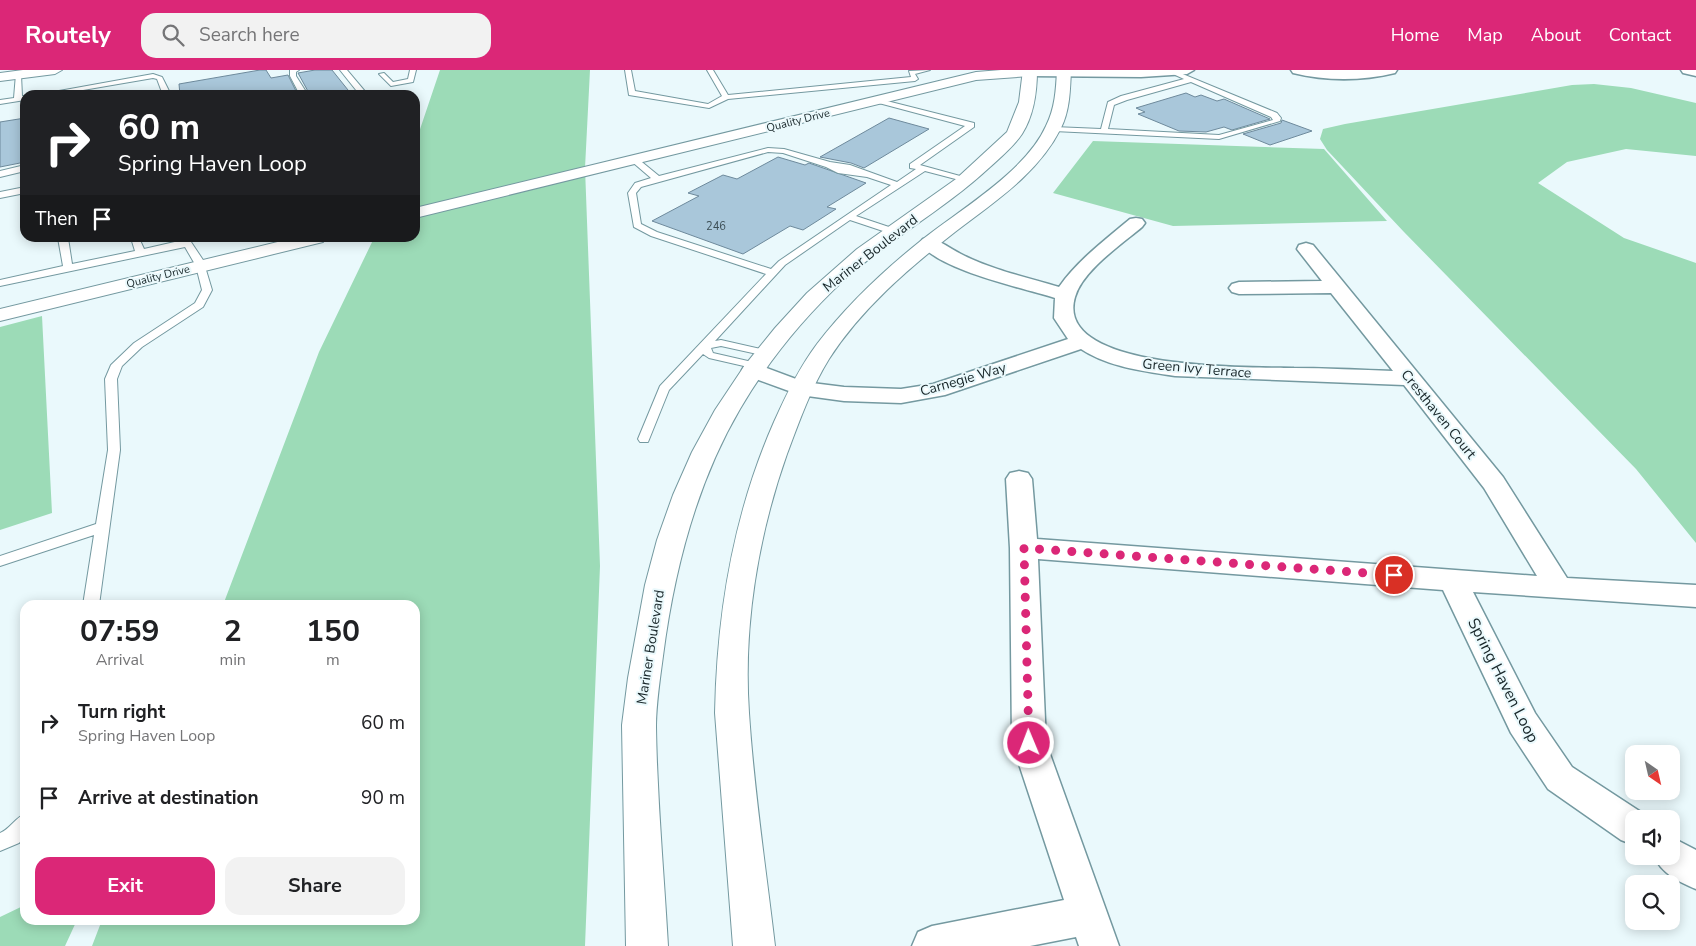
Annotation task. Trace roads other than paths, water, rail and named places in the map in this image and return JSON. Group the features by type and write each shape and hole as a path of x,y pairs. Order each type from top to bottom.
{"main road":[{"path":"0,78 18,72 37,70"},
{"path":"18,72 55,70"},
{"name":"Quality Drive","path":"420,213 878,100 918,84 1030,71"},
{"name":"Mariner Boulevard","path":"647,946 639,725 652,618 668,549 688,490 711,439 759,363 795,316 840,274 984,166 1015,132 1027,103 1030,71"},
{"name":"Mariner Boulevard","path":"754,946 732,713 734,616 744,552 758,497 800,388 822,352 846,321 883,284 929,243 990,197 1032,160 1054,129 1062,92 1064,71"},
{"path":"967,179 990,197"},
{"name":"Quality Drive","path":"0,315 300,242"}],"street":[{"path":"1298,70 1324,74 1356,75 1390,70"},
{"path":"1688,70 1696,72"},
{"name":"Quality Drive","path":"1030,71 1173,72 1189,75"},
{"path":"929,243 940,252 960,262 1065,295 1070,285 1087,267 1136,223"},
{"name":"Cresthaven Court","path":"1306,249 1494,483 1559,588"},
{"path":"1239,288 1337,286"},
{"name":"Green Ivy Terrace","path":"1065,295 1062,311 1068,327 1083,341 1108,355 1136,363 1184,370 1410,379"},
{"name":"Carnegie Way","path":"759,363 800,388 844,394 901,396 937,390 1083,341"},
{"path":"932,946 1094,930 1029,743 1024,548 1019,479"},
{"path":"1024,548 1559,588 1696,596"},
{"name":"Spring Haven Loop","path":"1453,580 1523,723 1560,778 1625,822"},
{"path":"1680,860 1696,871"}],"lane":[{"path":"296,70 293,71 293,76 301,90"},
{"path":"343,70 360,90"},
{"path":"380,72 392,84 411,81 413,70"},
{"path":"628,70 632,93 709,106 726,97 918,84 911,72 927,70"},
{"path":"710,70 726,97"},
{"path":"18,72 20,90"},
{"path":"1054,129 1219,137 1276,120 1277,118 1189,75 1111,104 1104,131"},
{"path":"81,90 113,86 153,76 160,78 165,90"},
{"path":"0,102 20,98"},
{"path":"878,100 971,125 913,166 967,179"},
{"path":"772,272 654,234 637,225 632,193 638,185 768,150 784,151 829,165 840,164 863,174 898,185"},
{"path":"634,160 657,179"},
{"path":"644,439 664,389 772,272 782,263 849,217 924,168"},
{"path":"0,174 20,169"},
{"path":"0,195 20,191"},
{"path":"849,217 895,232"},
{"path":"64,242 68,268"},
{"path":"137,242 140,251"},
{"path":"0,284 140,251 188,244 194,250 202,266 207,290 199,305 138,345 118,365 111,380 114,450 92,600"},
{"path":"704,346 721,343 759,363"},
{"path":"0,560 102,527"},
{"path":"0,842 12,837 20,829"}]}
